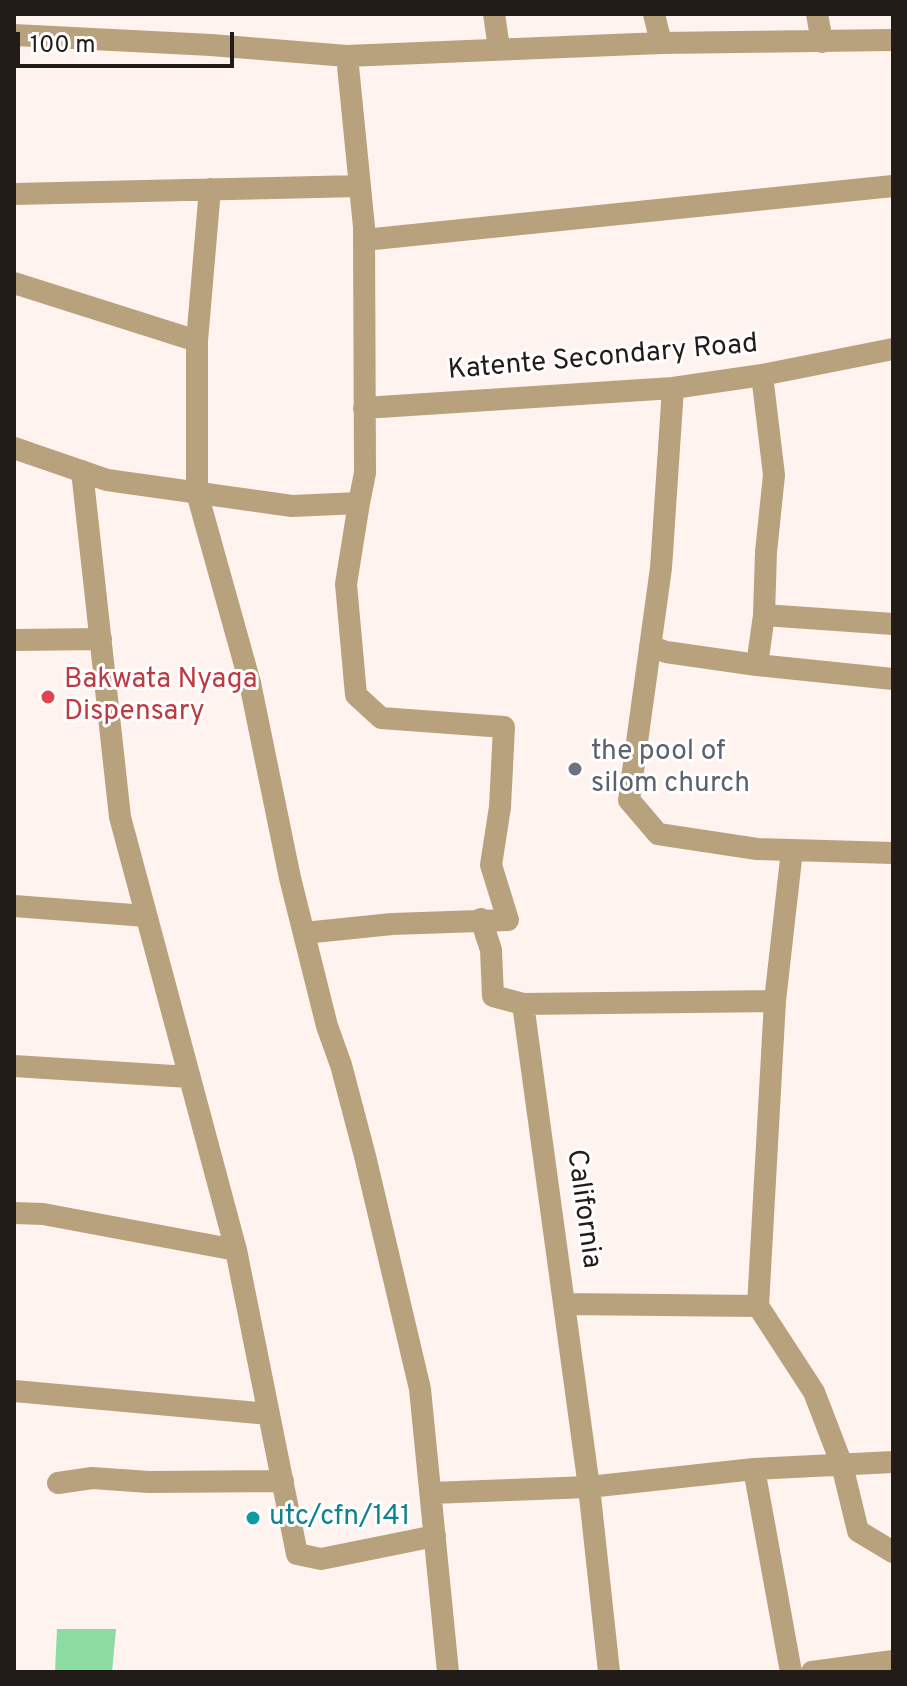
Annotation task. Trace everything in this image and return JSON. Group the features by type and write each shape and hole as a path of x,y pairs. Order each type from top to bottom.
{"street":[{"path":"494,14 499,48"},
{"path":"654,14 661,43"},
{"path":"817,14 822,42"},
{"path":"14,35 211,45 347,56 661,43 893,40"},
{"path":"304,933 392,924 508,920 491,865 500,807 504,727 381,718 356,695 346,584 365,473 364,240 347,56"},
{"path":"14,194 360,186"},
{"path":"364,240 893,186"},
{"path":"210,189 197,341 197,493 250,683 290,878 365,1156 420,1389 448,1672"},
{"path":"14,283 197,341"},
{"name":"Katente Secondary Road","path":"364,408 673,388 762,375 893,349"},
{"path":"757,665 764,615 766,552 774,475 762,375"},
{"path":"673,388 661,568 629,800 658,834 757,849 893,853"},
{"path":"14,448 107,480 292,506 359,503"},
{"path":"82,471 120,817 236,1250 297,1554 321,1559 435,1536"},
{"path":"764,615 893,624"},
{"path":"14,640 101,639"},
{"path":"650,646 666,652 757,665 893,679"},
{"path":"792,850 775,1001 758,1306 814,1392 842,1465 858,1531 893,1552"},
{"path":"14,906 146,916"},
{"path":"481,919 491,950 493,996 523,1004 775,1001"},
{"name":"California","path":"523,1004 589,1487 609,1672"},
{"path":"14,1066 189,1077"},
{"path":"14,1213 43,1214 236,1250"},
{"path":"564,1304 758,1306"},
{"path":"14,1391 269,1414"},
{"path":"431,1493 589,1487 754,1469 893,1462"},
{"path":"754,1469 791,1672"},
{"path":"58,1483 92,1478 149,1482 283,1481"},
{"path":"812,1672 893,1661"}],"green space":[{"path":"57,1629 116,1629 112,1672 55,1672"}],"place":[{"name":"Bakwata Nyaga Dispensary","path":"48,697"},
{"name":"the pool of silom church","path":"575,769"},
{"name":"utc/cfn/141","path":"253,1518"}]}
